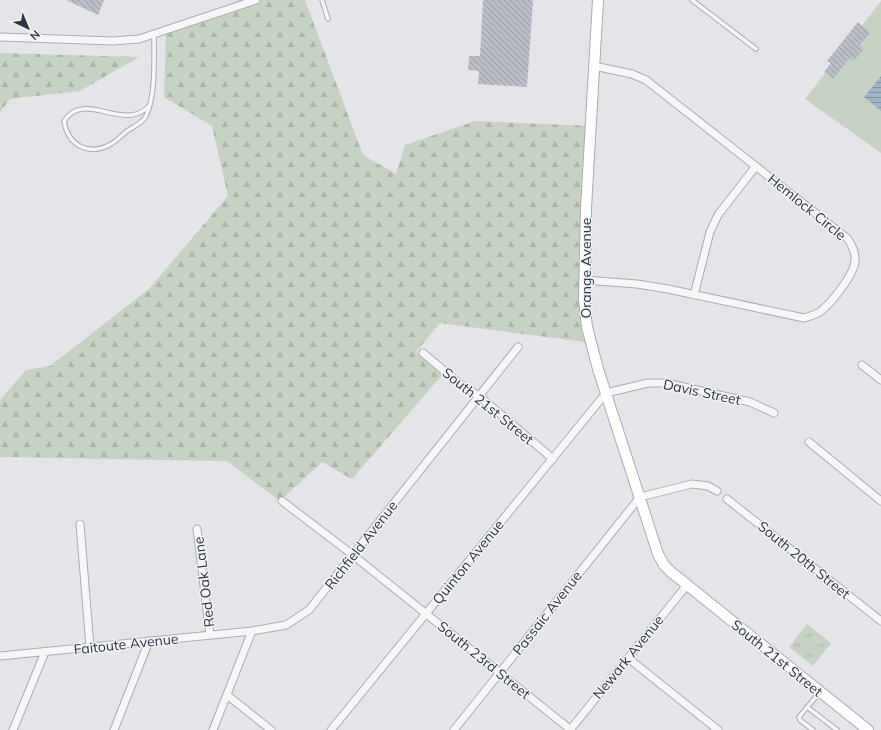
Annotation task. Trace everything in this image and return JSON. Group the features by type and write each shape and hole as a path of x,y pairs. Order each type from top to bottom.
{"street":[{"path":"0,37 112,41 139,38 242,2 256,0"},
{"name":"Orange Avenue","path":"598,0 586,208 584,300 587,327 606,394 658,554 664,565 687,585"},
{"name":"Hemlock Circle","path":"584,280 637,284 804,318 822,310 852,273 855,255 847,238 646,80 632,74 594,66"},
{"path":"694,295 710,232 718,215 756,166"},
{"name":"Richfield Avenue","path":"252,631 280,627 298,619 314,605 518,347"},
{"name":"South 21st Street","path":"422,352 460,384 479,396 552,459"},
{"path":"862,365 881,380"},
{"name":"Davis Street","path":"606,394 648,383 666,383 750,402 774,413"},
{"name":"Quinton Avenue","path":"331,730 606,394"},
{"path":"809,442 881,501"},
{"path":"640,496 692,484 708,486 717,491"},
{"name":"Passaic Avenue","path":"454,730 640,496"},
{"name":"South 20th Street","path":"727,499 881,621"},
{"name":"South 23rd Street","path":"282,501 570,730"},
{"path":"80,524 90,647"},
{"name":"Red Oak Lane","path":"197,529 210,635"},
{"name":"South 21st Street","path":"687,585 868,730"},
{"name":"Newark Avenue","path":"570,730 687,585"},
{"path":"213,730 252,631"},
{"name":"Faitoute Avenue","path":"0,656 252,631"},
{"path":"114,730 149,641"},
{"path":"13,730 45,652"},
{"path":"628,658 718,730"},
{"path":"226,695 271,730"}],"lane":[{"path":"322,0 328,19"},
{"path":"692,0 756,49"},
{"path":"149,106 144,111 133,115 116,115 85,108 75,109 68,113 64,121 66,130 73,142 84,149 100,149 112,144 146,117 149,106 153,71 154,34"},
{"path":"813,730 800,720 799,717 820,692"},
{"path":"807,707 837,730"}],"green space":[{"path":"239,0 305,0 363,155 396,174 405,145 475,121 592,126 592,343 440,323 416,352 443,374 352,479 322,462 280,501 227,461 0,457 0,400 26,370 50,366 149,289 228,196 212,126 164,97 166,33"},
{"path":"881,1 881,153 805,99"},
{"path":"0,53 139,57 80,91 10,99 0,112"},
{"path":"807,624 831,643 813,666 789,647"}],"water":[{"path":"881,76 881,111 864,97"}],"building":[{"path":"66,0 104,0 98,15"},
{"path":"483,0 533,0 527,87 478,84 479,71 468,70 469,56 480,56"},
{"path":"858,22 870,33 860,45 864,49 854,61 850,58 833,79 824,72 831,63 827,61"}]}
